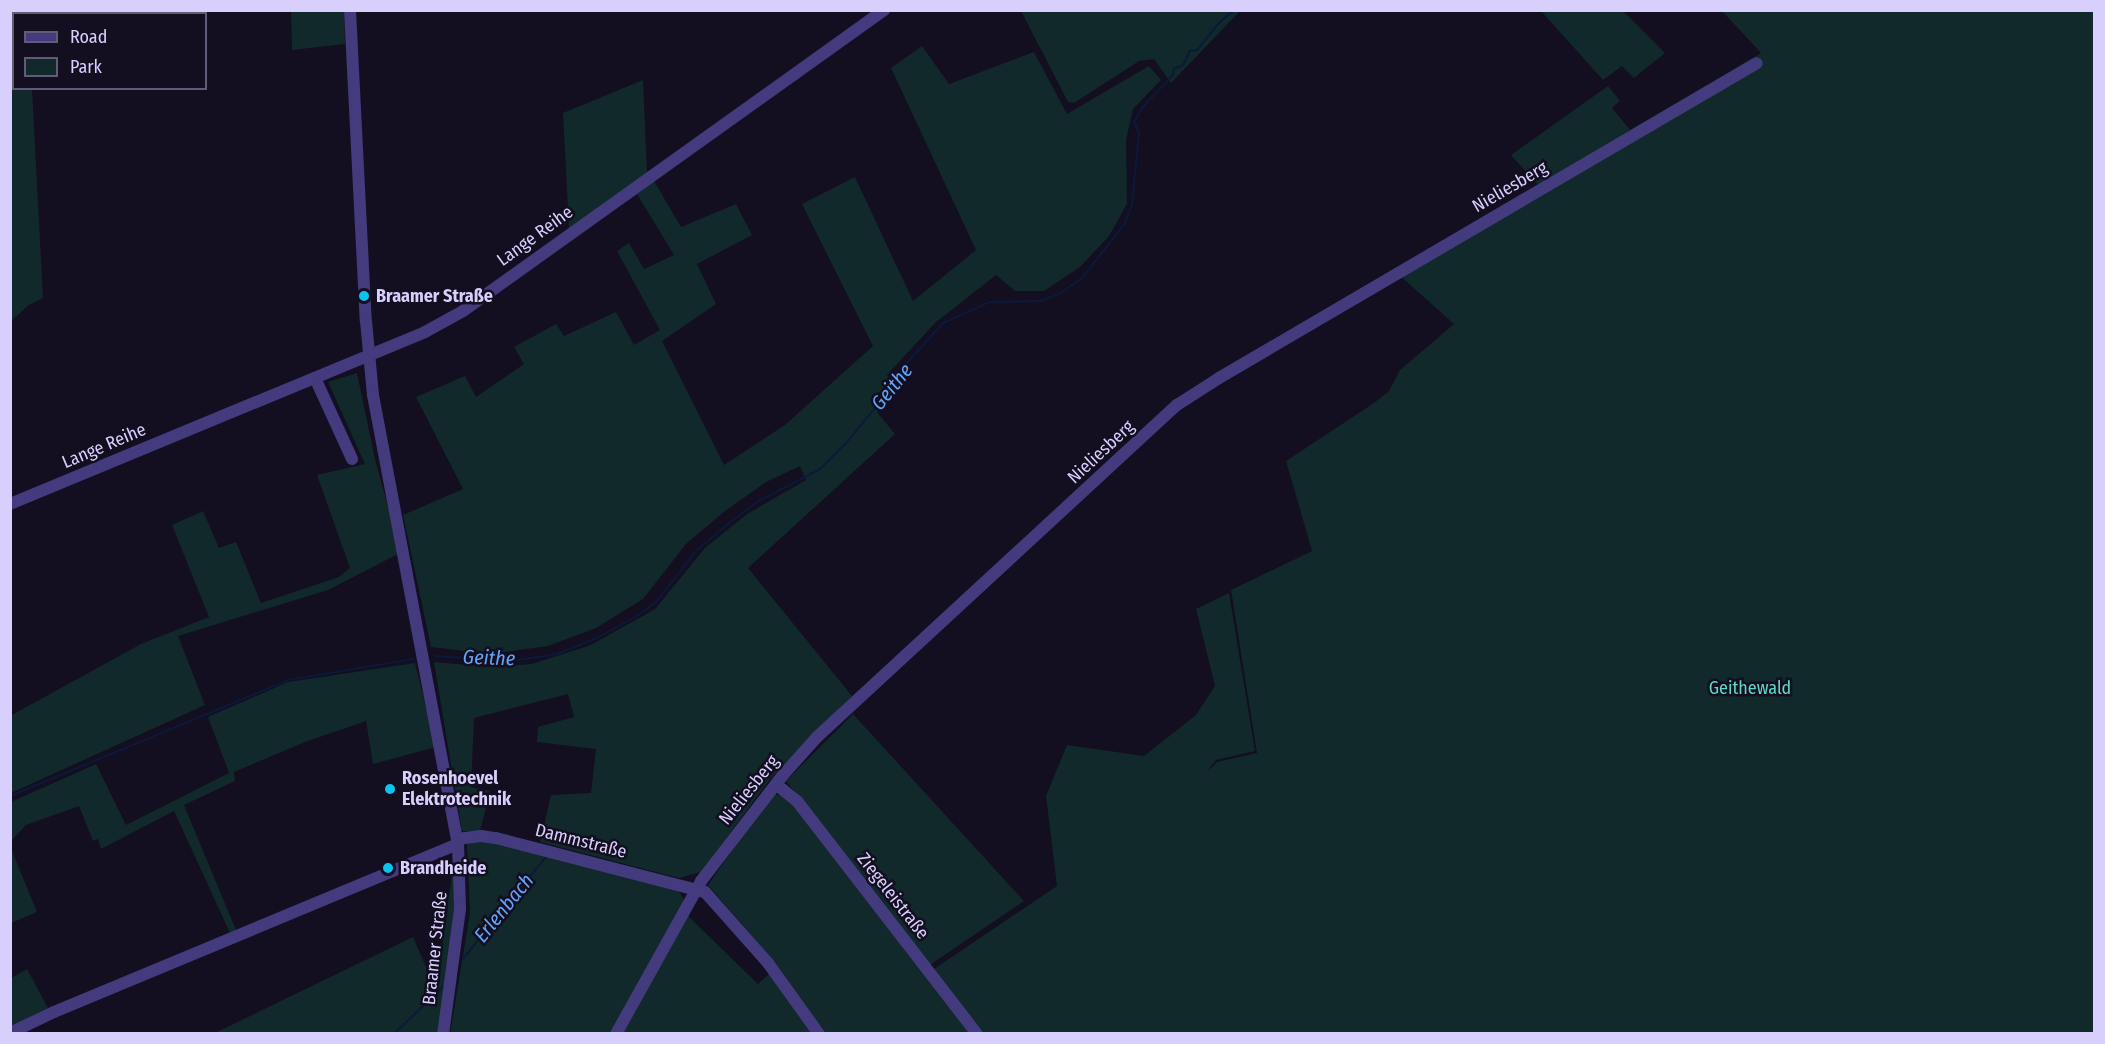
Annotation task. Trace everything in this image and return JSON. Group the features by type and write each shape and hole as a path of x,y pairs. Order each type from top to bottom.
{"street":[{"name":"Braamer Straße","path":"350,10 368,356 379,428 457,842 459,918 443,1034"},
{"name":"Lange Reihe","path":"10,504 425,332 463,311 884,10"},
{"name":"Nieliesberg","path":"616,1034 696,889 777,784 817,737 1191,394 1757,63"},
{"path":"315,378 352,459"},
{"name":"Ziegeleistraße","path":"777,784 796,801 977,1034"},
{"name":"Dammstraße","path":"457,842 481,836 496,838 696,889"},
{"path":"10,1033 54,1012 457,842"},
{"path":"696,889 714,899 768,963 819,1034"}],"green space":[{"path":"11,10 28,12 12,12 12,90 32,90 43,298 29,305 11,321"},
{"path":"291,11 344,11 345,44 292,50"},
{"path":"1021,11 1240,11 1171,83 1154,59 1139,61 1074,103 1068,102"},
{"path":"1541,11 1623,11 1665,53 1634,78 1622,66 1603,80"},
{"name":"Geithewald","path":"1722,11 2094,11 2094,1033 984,1033 934,969 1057,886 1046,796 1067,745 1144,756 1196,715 1215,686 1196,609 1229,593 1255,751 1216,760 1206,773 1217,762 1257,753 1231,590 1312,551 1286,461 1389,391 1400,370 1454,324 1397,273 1538,185 1511,155 1608,86 1620,101 1612,108 1630,130 1761,53"},
{"path":"922,46 949,84 1034,52 1067,114 1149,66 1161,80 1133,109 1126,140 1127,204 1109,236 1080,267 1044,291 1015,291 996,275 935,323 887,375 895,387 877,412 895,434 748,568 852,696 771,778 701,872 679,878 540,842 551,795 591,793 596,749 537,742 538,727 574,717 568,694 474,718 471,787 490,791 480,831 462,831 434,662 491,667 532,664 591,645 655,609 705,548 747,514 806,480 800,466 766,482 725,511 686,544 643,599 596,628 548,646 491,654 431,647 403,515 463,489 416,397 465,376 476,397 524,364 514,347 556,324 564,336 616,312 634,345 660,330 617,251 629,243 644,269 674,255 637,194 654,181 681,227 736,204 752,235 697,264 716,304 662,341 724,465 785,425 873,346 802,204 855,177 913,301 976,250 891,68"},
{"path":"643,80 647,173 569,229 563,113"},
{"path":"357,373 375,459 398,543 398,554 328,590 178,636 205,705 11,793 10,716 141,644 209,617 172,525 203,511 219,548 236,542 261,603 339,577 350,568 317,475 365,464 328,382"},
{"path":"415,663 436,747 373,764 366,721 305,742 234,772 235,781 184,805 236,930 230,933 174,811 101,849 98,839 93,841 79,806 26,825 11,841 11,802 96,764 126,825 229,773 208,717 288,682"},
{"path":"853,714 1024,901 930,965 786,781"},
{"path":"775,794 789,798 974,1033 825,1033 777,965 708,885 767,801"},
{"path":"497,843 677,888 684,900 686,914 758,984 770,973 812,1034 450,1034 470,913 467,844"},
{"path":"10,846 37,912 11,923 10,923"},
{"path":"453,867 457,898 438,1033 213,1034 413,937 436,990"},
{"path":"27,969 48,1008 11,1027 11,978"}],"waterway":[{"name":"Geithe","path":"435,656 512,661 557,654 597,638 640,614 657,601 697,550 724,527 757,502 820,469 846,443 876,407 904,366 943,323 990,302 1040,301 1059,294 1082,278 1124,225 1132,204 1139,133 1134,122 1143,107 1173,75 1174,69 1183,65 1190,51 1197,50 1219,23 1234,10"},
{"name":"Geithe","path":"10,796 288,680 414,659"},
{"name":"Erlenbach","path":"463,959 546,857"},
{"name":"Erlenbach","path":"394,1034 445,985"}],"place":[{"name":"Braamer Straße","path":"364,296"},
{"name":"Rosenhoevel Elektrotechnik","path":"390,789"},
{"name":"Brandheide","path":"388,868"}]}
